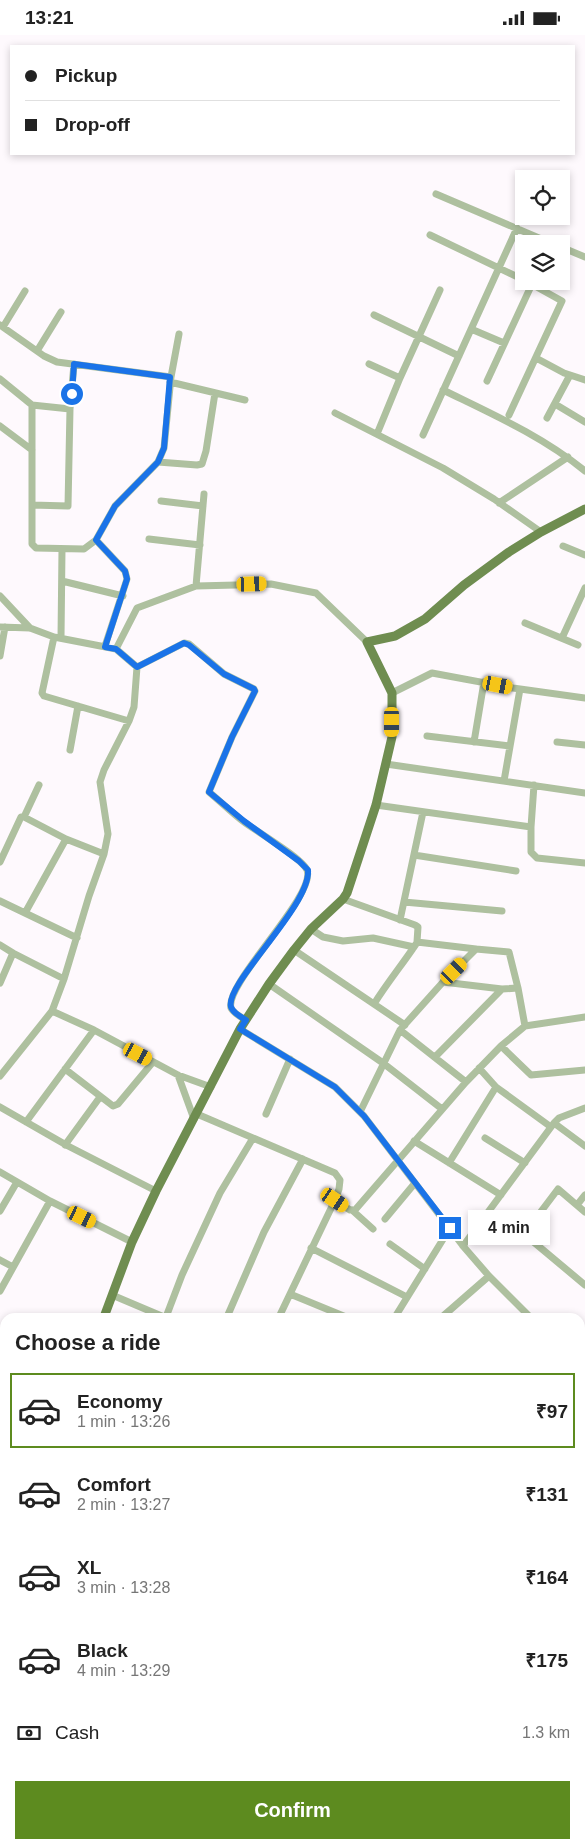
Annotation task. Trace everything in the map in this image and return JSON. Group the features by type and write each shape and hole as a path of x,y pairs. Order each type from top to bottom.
{"main road":[{"path":"105,1313 132,1241 240,1029 294,950 311,929 347,893 376,805 392,737 392,693 367,642 395,636 425,619 464,585 509,552 541,532 585,509"}],"street":[{"path":"436,194 531,235"},
{"path":"422,435 517,229"},
{"path":"430,235 515,276"},
{"path":"570,251 585,257"},
{"path":"377,434 418,336 440,290"},
{"path":"487,381 524,290"},
{"path":"509,415 562,301 542,290"},
{"path":"26,291 1,326 37,351 57,362 170,380 245,401"},
{"path":"37,351 61,312"},
{"path":"374,315 459,356"},
{"path":"472,329 504,343"},
{"path":"32,405 32,544 36,548 84,549 96,540 115,506 158,462 164,448 170,380 179,334"},
{"path":"536,358 585,381"},
{"path":"32,505 68,506 70,409 74,364"},
{"path":"369,364 400,378"},
{"path":"547,418 570,375"},
{"path":"0,379 32,405 70,409"},
{"path":"443,390 520,428 568,457 585,471"},
{"path":"158,462 202,464 206,451 215,393"},
{"path":"555,404 585,422"},
{"path":"335,413 442,467 541,532"},
{"path":"0,426 32,450"},
{"path":"499,503 568,457"},
{"path":"196,586 204,494"},
{"path":"161,501 203,506"},
{"path":"149,539 200,545"},
{"path":"96,540 125,571 127,579 105,647"},
{"path":"563,546 585,555"},
{"path":"62,549 58,637 42,693 44,696 129,721"},
{"path":"62,581 123,596"},
{"path":"116,649 137,608 196,586 271,584 316,593 367,642"},
{"path":"562,638 585,588"},
{"path":"0,596 30,628"},
{"path":"525,623 578,645"},
{"path":"0,656 3,627 30,628 58,637 116,649 137,667"},
{"path":"137,667 184,643 224,674 255,691 232,737 209,792 244,821 299,861 308,870 308,874 295,905 242,979 232,999 231,1007 246,1020"},
{"path":"0,1076 52,1011 64,979 104,855 108,834 100,782 134,707 137,667"},
{"path":"392,693 432,673 520,689 585,698"},
{"path":"474,742 484,682"},
{"path":"504,781 520,689"},
{"path":"70,750 78,706"},
{"path":"427,736 510,746"},
{"path":"557,741 585,745"},
{"path":"386,764 585,793"},
{"path":"1,856 21,817 24,817 39,785"},
{"path":"534,785 531,852 537,859 585,863"},
{"path":"376,805 531,827"},
{"path":"400,920 423,812"},
{"path":"24,817 66,839 104,855"},
{"path":"25,913 66,839"},
{"path":"414,855 516,871"},
{"path":"343,899 418,927 415,944 374,1004"},
{"path":"404,902 502,911"},
{"path":"1,904 25,913 77,938"},
{"path":"311,929 323,937 343,941 373,938 415,944 509,952 525,1026"},
{"path":"0,945 64,979"},
{"path":"360,1112 383,1063 403,1028 443,982 476,949"},
{"path":"294,950 374,1004 466,1082"},
{"path":"0,983 13,953"},
{"path":"443,982 502,989 518,988"},
{"path":"269,985 383,1063 442,1109"},
{"path":"435,1057 502,989"},
{"path":"52,1011 94,1030 178,1075 211,1087"},
{"path":"352,1210 479,1068 525,1026 585,1017"},
{"path":"240,1029 335,1087 360,1112 489,1277 526,1313"},
{"path":"26,1122 94,1030"},
{"path":"501,1046 531,1075 585,1070"},
{"path":"266,1114 290,1059"},
{"path":"65,1069 112,1106 118,1105 153,1062"},
{"path":"479,1068 496,1087 585,1146"},
{"path":"178,1075 196,1116 303,1159 335,1173 339,1177 340,1183 335,1200 281,1313"},
{"path":"449,1163 496,1087"},
{"path":"65,1145 100,1097"},
{"path":"0,1107 65,1145 156,1191"},
{"path":"463,1246 559,1118 585,1108"},
{"path":"167,1313 220,1193 253,1138"},
{"path":"485,1138 525,1163"},
{"path":"414,1141 501,1195"},
{"path":"229,1313 264,1232 303,1159"},
{"path":"0,1172 50,1201 132,1241"},
{"path":"0,1211 17,1182"},
{"path":"385,1219 415,1183"},
{"path":"585,1212 558,1189 524,1234 585,1285"},
{"path":"577,1205 585,1195"},
{"path":"335,1200 352,1210 373,1229"},
{"path":"0,1291 50,1201"},
{"path":"397,1313 450,1228"},
{"path":"390,1244 425,1269"},
{"path":"311,1248 407,1297"},
{"path":"0,1260 13,1267"},
{"path":"447,1313 489,1277"},
{"path":"290,1294 336,1313"},
{"path":"112,1295 155,1313"}],"route":[{"path":"72,394 74,364 170,377 164,448 158,462 115,506 96,540 125,571 127,579 105,647 116,649 137,667 184,643 224,674 254,689 255,691 232,737 209,792 308,870 307,880 295,905 242,979 232,999 231,1007 246,1020 240,1029 335,1087 364,1116 450,1228"}]}
